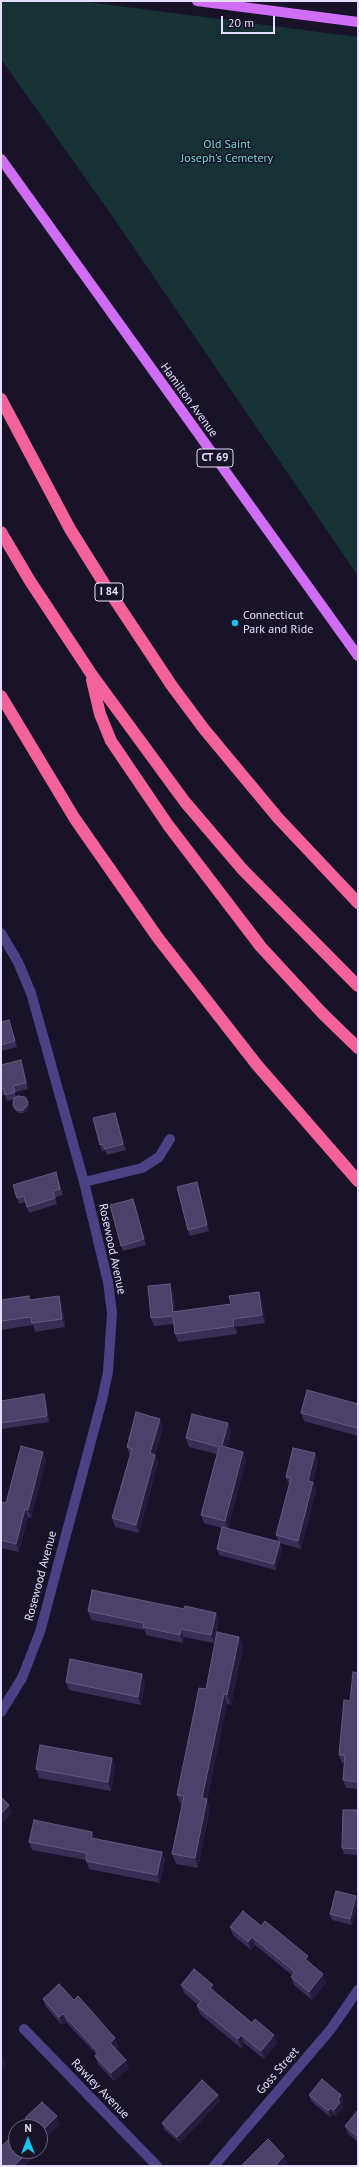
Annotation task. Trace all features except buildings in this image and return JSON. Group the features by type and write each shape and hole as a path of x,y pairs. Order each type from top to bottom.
{"highway":[{"name":"I 84","path":"1,399 70,529 172,686 209,735 278,818 358,904"},
{"path":"1,532 30,581 92,675 156,764 219,843 266,895 358,986"},
{"path":"92,675 97,704 107,734 168,826 262,946 323,1014 358,1048"},
{"path":"1,696 75,819 158,938 257,1065 358,1181"}],"main road":[{"path":"197,1 358,22"},
{"name":"Hamilton Avenue","path":"1,159 358,656"}],"street":[{"name":"Rosewood Avenue","path":"1,933 18,962 31,993 84,1182 108,1288 112,1314 108,1372 40,1632 22,1678 1,1712"},
{"path":"84,1182 142,1168 159,1157 170,1139"},
{"name":"Goss Street","path":"214,2166 331,2029 358,1990"},
{"name":"Rawley Avenue","path":"24,2029 157,2166"}],"green space":[{"name":"Old Saint Joseph's Cemetery","path":"1,1 80,1 358,37 358,576 115,220 1,59"}],"place":[{"name":"Connecticut Park and Ride","path":"235,623"}]}
